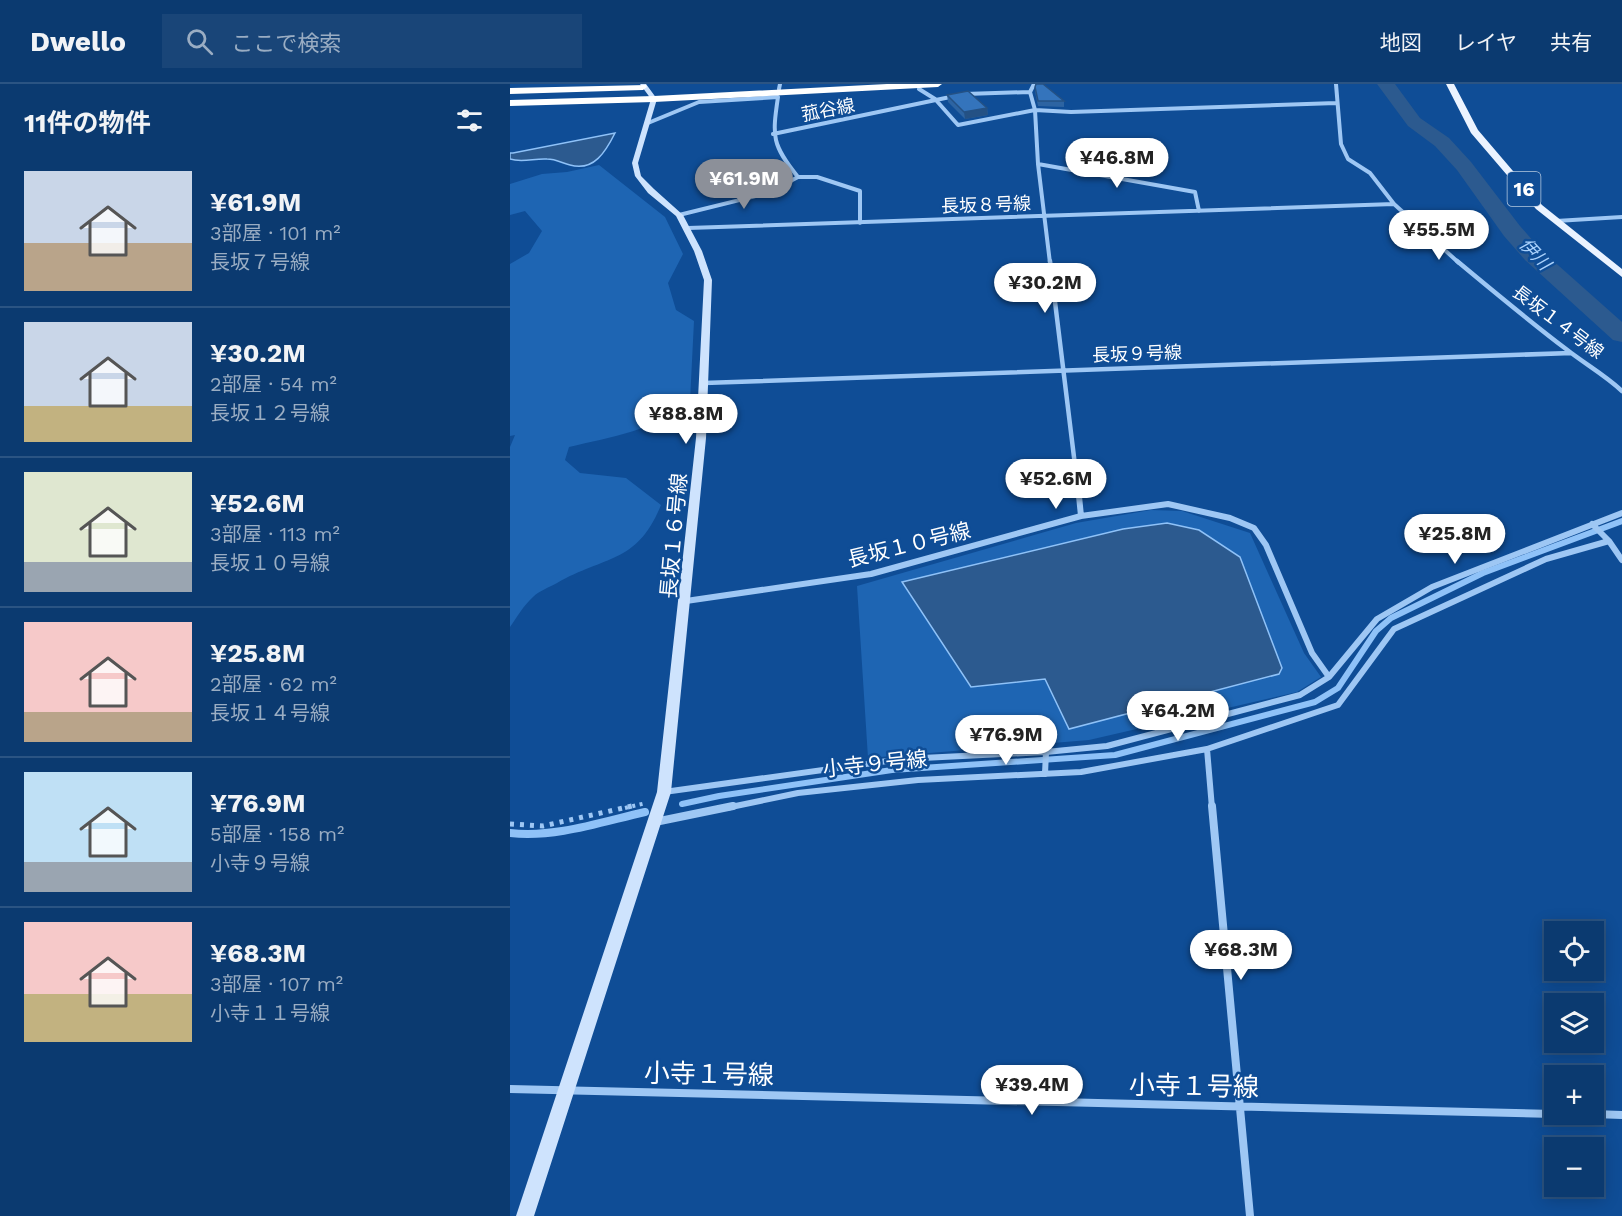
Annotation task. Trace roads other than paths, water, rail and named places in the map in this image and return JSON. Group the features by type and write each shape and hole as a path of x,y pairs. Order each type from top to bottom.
{"highway":[{"path":"691,86 795,84"},
{"path":"510,104 938,84"},
{"path":"510,86 657,87"},
{"path":"510,91 567,86"}],"main road":[{"name":"16","path":"1450,84 1474,131 1539,207 1622,274"}],"street":[{"path":"643,84 654,99"},
{"path":"779,89 780,84"},
{"path":"1034,84 1030,92 1035,110 1038,164 1081,516"},
{"name":"長坂１４号線","path":"1336,84 1341,144 1348,159 1370,173 1394,204 1436,244 1511,307 1570,352 1604,374 1622,391"},
{"path":"919,89 935,99 958,125 1035,110 1071,112 1336,103"},
{"name":"菰谷線","path":"772,134 853,119 935,99 968,94 1030,92"},
{"path":"648,123 699,102 778,97 772,134 777,151 798,177"},
{"name":"長坂１６号線","path":"654,99 635,163 638,176 651,191 679,214 688,228 708,280 704,382 686,601 663,796 654,822"},
{"path":"1038,164 1195,192 1199,211"},
{"path":"679,214 768,193 798,177 817,177 860,191 860,223"},
{"name":"長坂８号線","path":"688,228 1394,204"},
{"path":"1556,221 1622,217"},
{"name":"長坂９号線","path":"704,382 1570,352"},
{"name":"長坂１０号線","path":"686,601 870,574 1081,516 1168,504 1230,518 1254,528 1266,545 1312,653 1329,677"},
{"path":"663,796 902,759 1046,755 1107,746 1300,695 1329,677 1377,619 1432,587 1622,513"},
{"path":"1593,526 1607,538 1622,560"},
{"name":"小寺９号線","path":"654,822 809,792 918,780 1045,770 1081,772 1207,749 1338,705 1394,629 1546,559 1607,538"},
{"path":"1207,749 1250,1216"},
{"path":"1045,770 1046,755"},
{"path":"525,1216 654,822"},
{"name":"小寺１号線","path":"510,1089 1544,1114"},
{"path":"1604,1114 1622,1115"}],"waterway":[{"name":"伊川","path":"1386,84 1414,122 1442,142 1464,166 1512,231 1533,255 1622,335"},
{"path":"682,804 719,796 892,770 1115,755 1315,702 1338,688 1376,631 1391,618 1483,573 1622,521"},
{"path":"510,833 561,831 645,812"}]}
